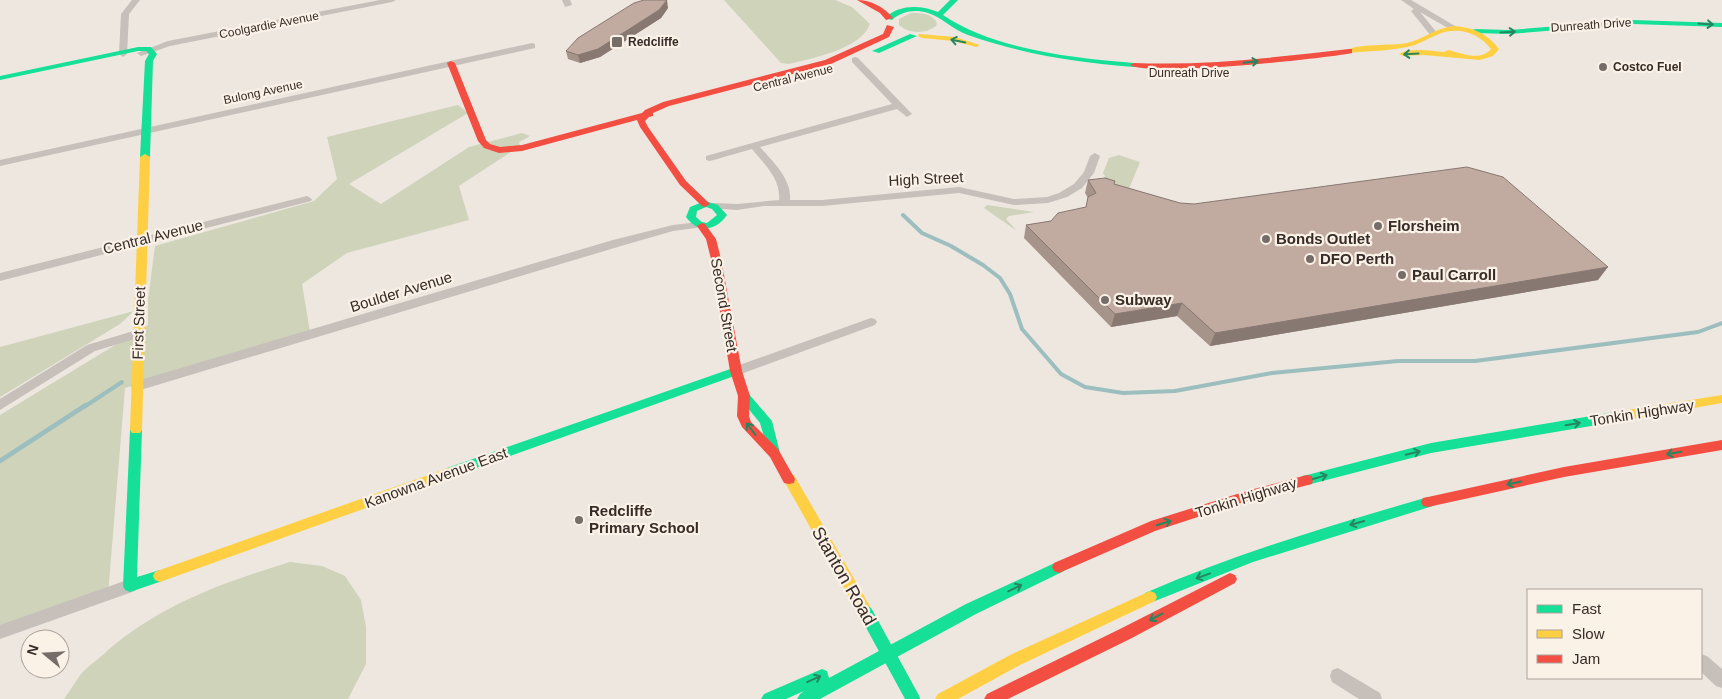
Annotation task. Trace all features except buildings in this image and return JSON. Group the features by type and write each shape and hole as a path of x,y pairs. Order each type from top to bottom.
{"main road":[{"path":"861,0 883,11 889,23 899,33 917,36"},
{"path":"882,0 909,9"},
{"name":"Central Avenue","path":"620,116 646,120 650,110 668,107 828,62 876,42 886,35 889,23 898,11 940,0"},
{"name":"Central Avenue","path":"455,62 491,138 508,141 830,70 917,36 937,33 943,29 943,18 954,0"},
{"name":"Dunreath Drive","path":"909,9 928,10 961,30 1021,48 1093,62 1129,65 1227,64 1408,44 1421,42 1442,30 1509,32 1592,24 1644,22 1722,25"},
{"path":"1458,29 1503,46"},
{"name":"Dunreath Drive","path":"917,36 955,39 1022,56 1091,68 1171,75 1237,73 1424,53 1481,58 1492,54 1503,46 1574,35 1649,30 1722,36"},
{"path":"1433,34 1432,39 1441,48 1460,56"},
{"name":"Coolgardie Avenue","path":"0,78 123,54 138,49 147,53"},
{"name":"First Street","path":"130,586 140,333 147,53"},
{"path":"455,62 482,141 492,149 522,148 599,128 646,120"},
{"name":"Second Street","path":"646,120 656,143 688,191 696,219 711,239 736,371"},
{"name":"Second Street","path":"688,191 709,205 719,209 718,221 711,239"},
{"path":"696,219 709,205"},
{"path":"696,219 718,221"},
{"name":"Stanton Road","path":"736,371 744,396 746,424 774,454 866,613 912,699"},
{"name":"Kanowna Avenue East","path":"130,586 736,371"},
{"name":"Stanton Road","path":"744,396 765,416 771,431 774,454"},
{"name":"Tonkin Highway","path":"805,699 972,609 1049,571 1151,527 1250,495 1431,448 1722,399"},
{"path":"943,699 1015,660 1175,586 1308,538 1438,500 1564,472 1722,445"},
{"path":"992,699 1125,634 1308,538"},
{"path":"769,699 972,609"}],"street":[{"path":"123,54 125,14 136,0"},
{"name":"Coolgardie Avenue","path":"147,53 176,43 392,0"},
{"path":"1404,0 1458,29"},
{"path":"1404,0 1419,14 1433,34"},
{"name":"Bulong Avenue","path":"0,163 532,46"},
{"path":"855,60 907,114"},
{"path":"710,158 899,105"},
{"path":"754,146 783,183 786,194 784,204"},
{"name":"High Street","path":"737,207 764,203 822,202 958,190 1014,202 1048,200 1063,195 1078,186 1089,173 1094,156"},
{"name":"Central Avenue","path":"0,277 307,199"},
{"path":"709,205 737,207"},
{"path":"718,221 737,207"},
{"name":"Boulder Avenue","path":"137,386 673,228 696,219"},
{"name":"Kanowna Avenue East","path":"736,371 871,322"},
{"path":"0,405 92,348 140,333"},
{"name":"Kanowna Avenue East","path":"0,632 130,586"},
{"path":"1702,663 1722,680"},
{"path":"1338,676 1374,699"}],"green space":[{"path":"724,0 835,0 852,7 870,24 865,33 847,46 811,59 789,64 781,63"},
{"path":"911,13 929,15 937,23 936,26 923,32 903,28 899,25 899,19"},
{"path":"458,105 468,113 349,184 381,204 469,147 522,133 530,136 519,142 520,146 459,186 469,220 347,253 302,284 310,332 125,388 108,595 0,629 0,415 148,325 148,300 155,246 314,201 337,179 327,137"},
{"path":"1119,155 1140,162 1128,191 1100,186 1105,176 1103,173 1109,158"},
{"path":"987,205 1034,212 1009,216 1006,219 1017,231 984,208"},
{"path":"134,311 120,324 0,397 0,347"},
{"path":"290,562 322,566 345,576 361,600 366,627 366,664 348,699 64,699 87,668 149,620 217,587"}],"waterway":[{"path":"903,215 922,233 951,246 983,265 1000,278 1010,294 1022,329 1061,374 1085,387 1123,393 1175,391 1272,373 1398,361 1475,361 1698,332 1722,323"},
{"path":"84,407 122,382"},
{"path":"0,461 86,405"}],"traffic: fast":[{"path":"940,14 954,0"},
{"path":"889,18 906,10 925,10 934,13 965,31 1015,47 1074,59 1134,65"},
{"path":"1475,31 1509,32 1633,22 1722,25"},
{"path":"876,51 913,36"},
{"path":"0,78 138,49 148,49 153,54 149,61 145,157"},
{"path":"705,204 715,207 722,215 715,223 707,226 699,224 691,217 693,209 705,204"},
{"path":"451,472 736,371"},
{"path":"744,396 766,421 774,453"},
{"path":"1307,480 1431,448 1615,417"},
{"path":"136,430 130,586 160,576"},
{"path":"1150,597 1253,556 1428,502"},
{"path":"805,699 971,609 1059,567"},
{"path":"866,613 913,699"},
{"path":"769,699 822,676"}],"traffic: slow":[{"path":"1349,51 1412,44 1439,31 1454,28 1478,34 1491,43 1495,49"},
{"path":"922,36 955,39 976,45"},
{"path":"1448,52 1480,58 1486,57 1495,49"},
{"path":"1403,54 1424,53 1460,56"},
{"path":"136,430 145,157"},
{"path":"1615,417 1722,399"},
{"path":"160,576 451,472"},
{"path":"789,479 866,613"},
{"path":"943,699 1015,660 1150,597"}],"traffic: jam":[{"path":"861,0 883,11 889,18"},
{"path":"705,204 683,183 644,127 641,121 648,112 666,104 828,62 886,35 890,27"},
{"path":"1134,65 1215,65 1349,51"},
{"path":"451,63 482,141 487,146 499,150 522,148 650,114"},
{"path":"702,226 711,239 716,259 736,371 744,396 743,416 746,424 774,453 789,479"},
{"path":"1428,502 1564,472 1722,445"},
{"path":"1059,567 1151,527 1250,495 1307,480"},
{"path":"992,699 1125,634 1230,579"}],"place":[{"name":"Redcliffe","path":"617,42"},
{"name":"Costco Fuel","path":"1603,67"},
{"name":"Florsheim","path":"1378,226"},
{"name":"Bonds Outlet","path":"1266,239"},
{"name":"DFO Perth","path":"1310,259"},
{"name":"Paul Carroll","path":"1402,275"},
{"name":"Subway","path":"1105,300"},
{"name":"Redcliffe Primary School","path":"579,520"}]}
